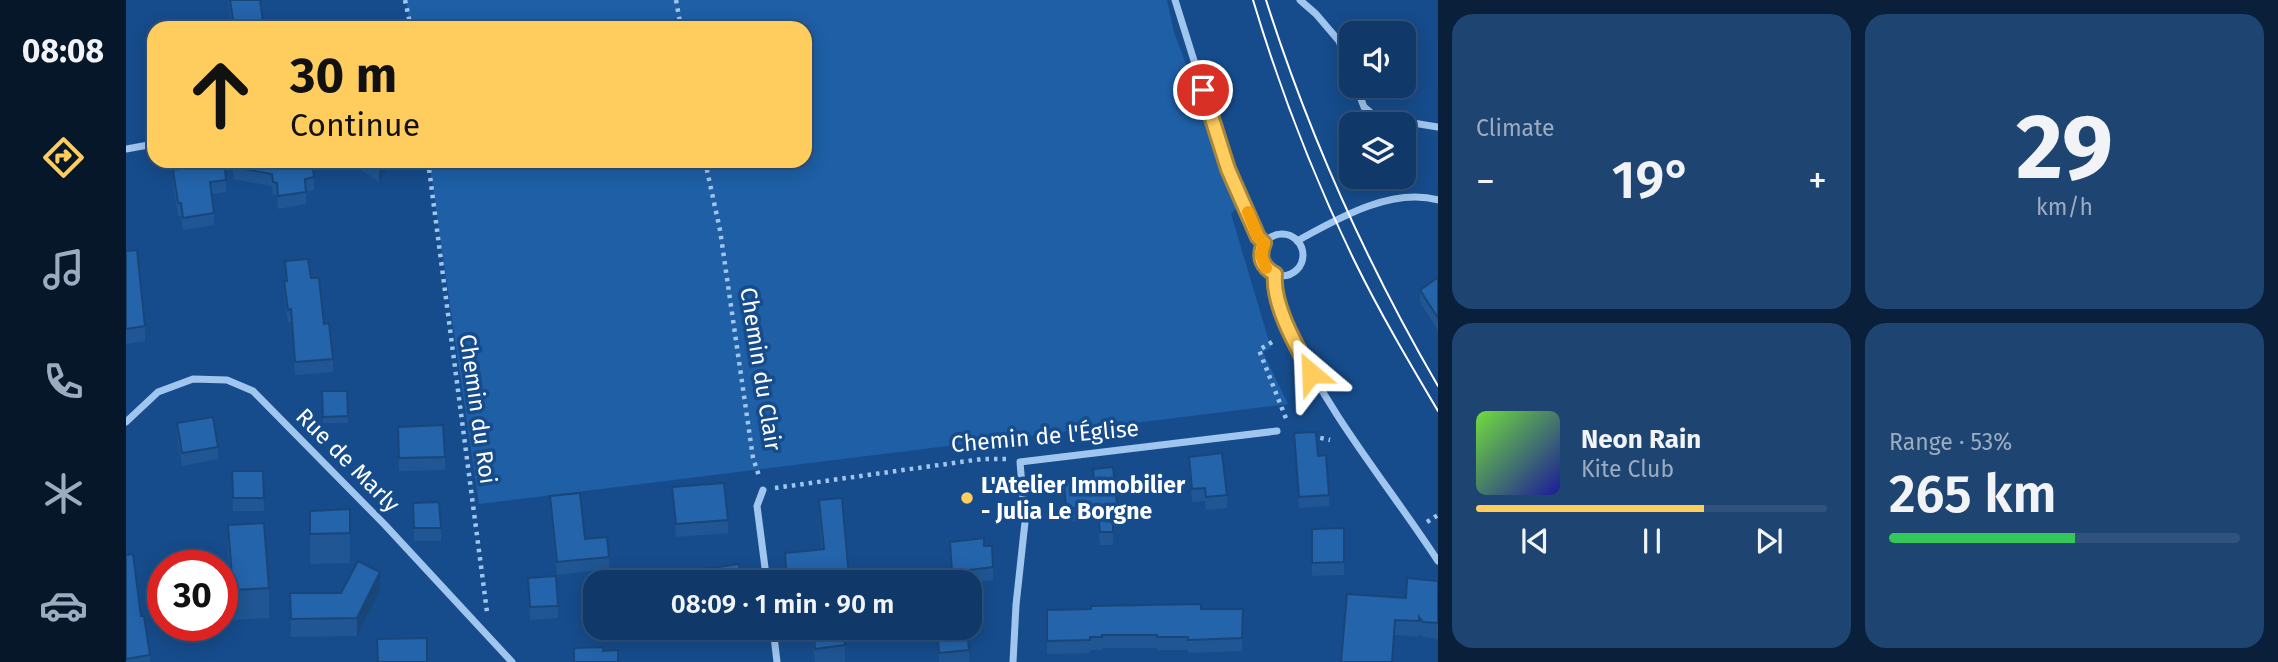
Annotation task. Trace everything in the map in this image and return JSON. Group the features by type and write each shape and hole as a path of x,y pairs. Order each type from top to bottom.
{"street":[{"path":"1175,0 1228,169 1258,237 1264,243"},
{"path":"1300,0 1339,41"},
{"path":"1361,98 1364,107 1376,117 1438,127"},
{"path":"126,149 147,145"},
{"path":"1297,241 1380,201 1412,197 1438,200"},
{"path":"1280,234 1293,237 1297,241 1302,254 1299,266 1289,274 1275,274 1265,267 1261,255 1264,243 1280,234"},
{"path":"1275,274 1277,297 1285,318 1320,390 1438,561"},
{"name":"Rue de Marly","path":"126,422 158,392 193,379 227,380 253,391 385,525 512,662"},
{"name":"Chemin de l'Église","path":"1020,462 1277,431"},
{"path":"1013,662 1016,605 1026,522 1020,462"},
{"path":"763,490 757,506 765,570"},
{"path":"774,640 777,662"}],"path":[{"path":"405,0 410,21"},
{"path":"676,0 680,21"},
{"name":"Chemin du Roi","path":"429,168 488,618 488,636"},
{"name":"Chemin du Clair","path":"707,168 720,230 754,458 763,490"},
{"path":"1272,342 1259,350 1292,431"},
{"path":"1277,431 1292,431 1331,440"},
{"name":"Chemin de l'Église","path":"763,490 982,460 1007,459 1020,462"}],"shaded area":[{"path":"406,0 1167,0 1174,32 1238,206 1231,214 1271,348 1263,352 1288,404 479,504 430,168 812,168 812,21 409,21"}],"building":[{"path":"230,0 260,0 263,21 233,21"},
{"path":"225,168 226,180 210,182 214,213 183,218 173,170"},
{"path":"239,168 313,168 314,177 305,179 306,192 278,196 277,183 273,182 272,174"},
{"path":"137,250 145,326 126,329 126,251"},
{"path":"308,259 311,278 319,278 324,324 329,323 333,359 295,362 291,309 288,310 284,281 287,281 285,261"},
{"path":"1437,278 1438,280 1438,318 1420,290"},
{"path":"322,391 347,391 348,416 323,417"},
{"path":"213,417 218,447 182,453 177,423"},
{"path":"443,425 445,457 399,458 398,427"},
{"path":"1316,432 1318,456 1326,455 1329,495 1299,497 1294,433"},
{"path":"1222,453 1227,495 1206,497 1205,488 1192,489 1189,457"},
{"path":"1113,467 1117,504 1113,505 1113,532 1100,532 1097,506 1066,509 1064,482 1094,479 1093,469"},
{"path":"232,471 263,471 264,498 233,498"},
{"path":"724,483 728,520 676,524 672,487"},
{"path":"580,493 585,539 607,537 609,557 557,562 550,496"},
{"path":"842,498 848,570 786,570 785,553 824,549 819,500"},
{"path":"439,502 441,528 414,528 413,503"},
{"path":"350,509 350,533 310,534 310,511"},
{"path":"264,523 269,588 238,590 238,550 230,550 228,525"},
{"path":"1344,528 1344,562 1312,563 1312,529"},
{"path":"984,538 984,546 992,546 993,567 952,570 950,542"},
{"path":"133,554 141,616 144,616 150,655 126,659 126,555"},
{"path":"358,561 380,572 357,618 291,619 290,593 341,593"},
{"path":"739,564 740,570 698,570"},
{"path":"556,576 558,606 530,607 528,578"},
{"path":"1407,578 1438,581 1438,623 1423,622 1419,617 1419,621 1395,620 1392,662 1341,662 1347,594 1406,598"},
{"path":"1201,604 1201,609 1243,609 1242,638 1188,640 1188,637 1157,635 1102,635 1090,637 1090,640 1047,641 1047,610 1091,609 1091,606"},
{"path":"427,638 427,662 378,662 377,639"},
{"path":"814,640 844,640 845,645 815,649"},
{"path":"938,640 968,640 969,650 939,653"},
{"path":"603,647 603,651 618,650 618,662 574,662 574,648"}],"tram line":[{"path":"1253,0 1299,133 1340,230 1374,300 1438,411"},
{"path":"1266,0 1301,100 1342,198 1387,293 1438,386"}],"slow traffic":[{"path":"1248,212 1258,237 1264,243 1261,255 1266,268"}],"place":[{"name":"L'Atelier Immobilier - Julia Le Borgne","path":"967,498"}],"route":[{"path":"1203,90 1228,169 1258,237 1264,243 1262,261 1265,267 1275,274 1277,297 1311,373"}]}
